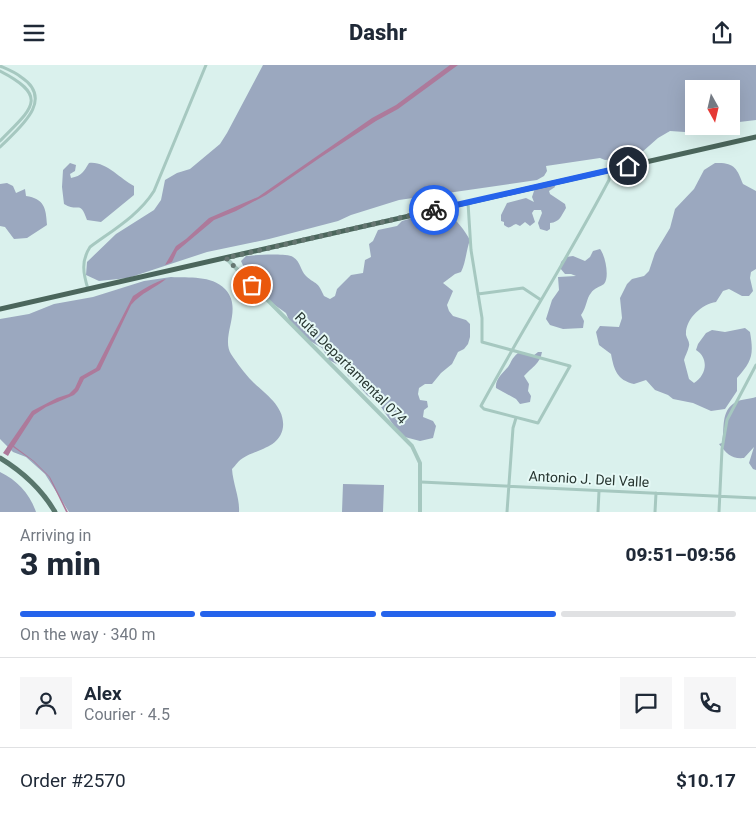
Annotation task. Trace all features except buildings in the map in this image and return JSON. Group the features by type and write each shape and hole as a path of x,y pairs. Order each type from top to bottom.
{"highway":[{"path":"0,309 756,137"}],"main road":[{"path":"0,457 30,479 55,512"}],"street":[{"path":"88,289 83,271 86,254 90,247 135,213 149,199 206,65"},
{"path":"0,66 29,83 34,93 35,102 34,109 29,117 0,147"},
{"path":"0,71 24,86 28,91 31,101 28,113 0,141"},
{"path":"468,203 471,250 482,318 482,342 511,350 570,366 538,423 484,409 481,406 511,350 580,234 609,180 610,170"},
{"name":"Ruta Departamental 074","path":"226,258 412,446 420,463 422,482 420,512"},
{"path":"478,294 523,288 541,300"},
{"path":"718,512 722,449 727,420 756,365"},
{"path":"507,512 513,428 516,418"},
{"name":"Antonio J. Del Valle","path":"422,482 756,497"},
{"path":"598,512 599,491"},
{"path":"655,512 656,493"}],"shaded area":[{"path":"263,65 756,65 756,120 740,122 740,80 685,80 685,132 670,131 658,138 641,153 622,155 620,158 605,160 600,158 546,166 547,171 544,176 537,180 399,200 338,221 269,239 207,252 128,278 99,281 86,275 87,262 116,234 154,210 161,200 165,180 177,173 190,169 220,144"},
{"path":"450,65 458,65 398,109 376,121 266,195 214,220 177,251 172,262 165,265 176,246 209,218 258,197 372,118 396,105"},
{"path":"70,163 76,165 75,171 70,174 71,178 84,171 89,163 95,163 107,168 134,186 134,195 101,222 87,220 81,208 64,204 63,170"},
{"path":"715,163 734,167 743,184 756,191 756,269 751,272 750,278 753,291 749,296 742,296 729,289 723,291 716,302 705,306 695,313 686,329 689,345 684,360 689,379 694,383 702,376 705,367 703,357 696,350 706,333 712,330 725,332 745,328 750,332 751,357 737,378 737,391 725,409 711,411 693,403 673,399 655,390 646,380 634,384 624,380 617,373 613,365 611,354 599,345 596,332 600,326 619,327 622,318 620,298 627,284 632,279 644,276 649,271 655,253 670,228 675,209 694,189 704,170"},
{"path":"7,183 13,186 16,193 25,189 26,196 37,199 45,209 47,225 27,238 14,239 5,227 0,226 0,184"},
{"path":"554,184 555,187 549,191 550,194 565,204 566,208 558,220 550,223 550,229 547,231 540,229 538,223 542,213 541,210 534,210 532,213 535,222 530,226 525,222 520,226 516,224 509,227 504,225 504,222 501,221 501,215 507,203 526,198 534,202 532,197 535,188"},
{"path":"424,212 440,212 449,215 460,225 470,240 461,272 443,283 453,291 447,305 449,311 453,316 466,320 470,324 470,337 468,344 458,352 452,364 432,384 425,384 419,388 420,400 427,401 428,407 424,410 423,417 433,421 436,426 433,438 420,441 401,436 379,404 348,376 344,368 329,360 322,348 310,341 289,320 286,313 269,301 247,274 241,261 246,256 277,255 293,257 298,261 306,276 318,285 324,296 330,299 335,296 337,289 351,275 363,273 365,260 371,257 369,244 373,241 378,230 397,226 402,221 416,217"},
{"path":"600,249 606,266 606,281 592,291 588,298 581,315 584,321 583,328 563,329 550,325 546,319 552,300 559,290 558,277 576,276 565,274 560,268 561,262 566,257 573,256 585,261 593,251"},
{"path":"171,277 207,279 225,289 232,305 228,347 249,378 273,401 281,413 283,427 281,434 273,444 242,459 232,469 239,512 69,512 45,474 26,457 13,452 0,439 0,319 29,314 54,304 93,297 144,281"},
{"path":"166,279 139,297 131,305 100,370 84,379 74,395 46,407 34,415 14,446 34,461 50,477 68,512 66,512 49,477 33,461 13,447 8,456 3,453 32,411 69,394 75,388 80,377 96,368 133,296"},
{"path":"538,352 542,352 539,360 524,376 529,384 530,402 520,404 516,399 496,388 498,379 518,353 533,356"},
{"path":"756,397 756,470 749,463 754,447 744,458 736,458 724,451 719,444 722,443 727,410 738,401"},
{"path":"0,472 22,488 36,512 0,512"},
{"path":"343,484 384,485 383,512 342,512"}],"way so far":[{"path":"252,285 226,258 434,210"}],"route":[{"path":"434,210 628,166"}]}
